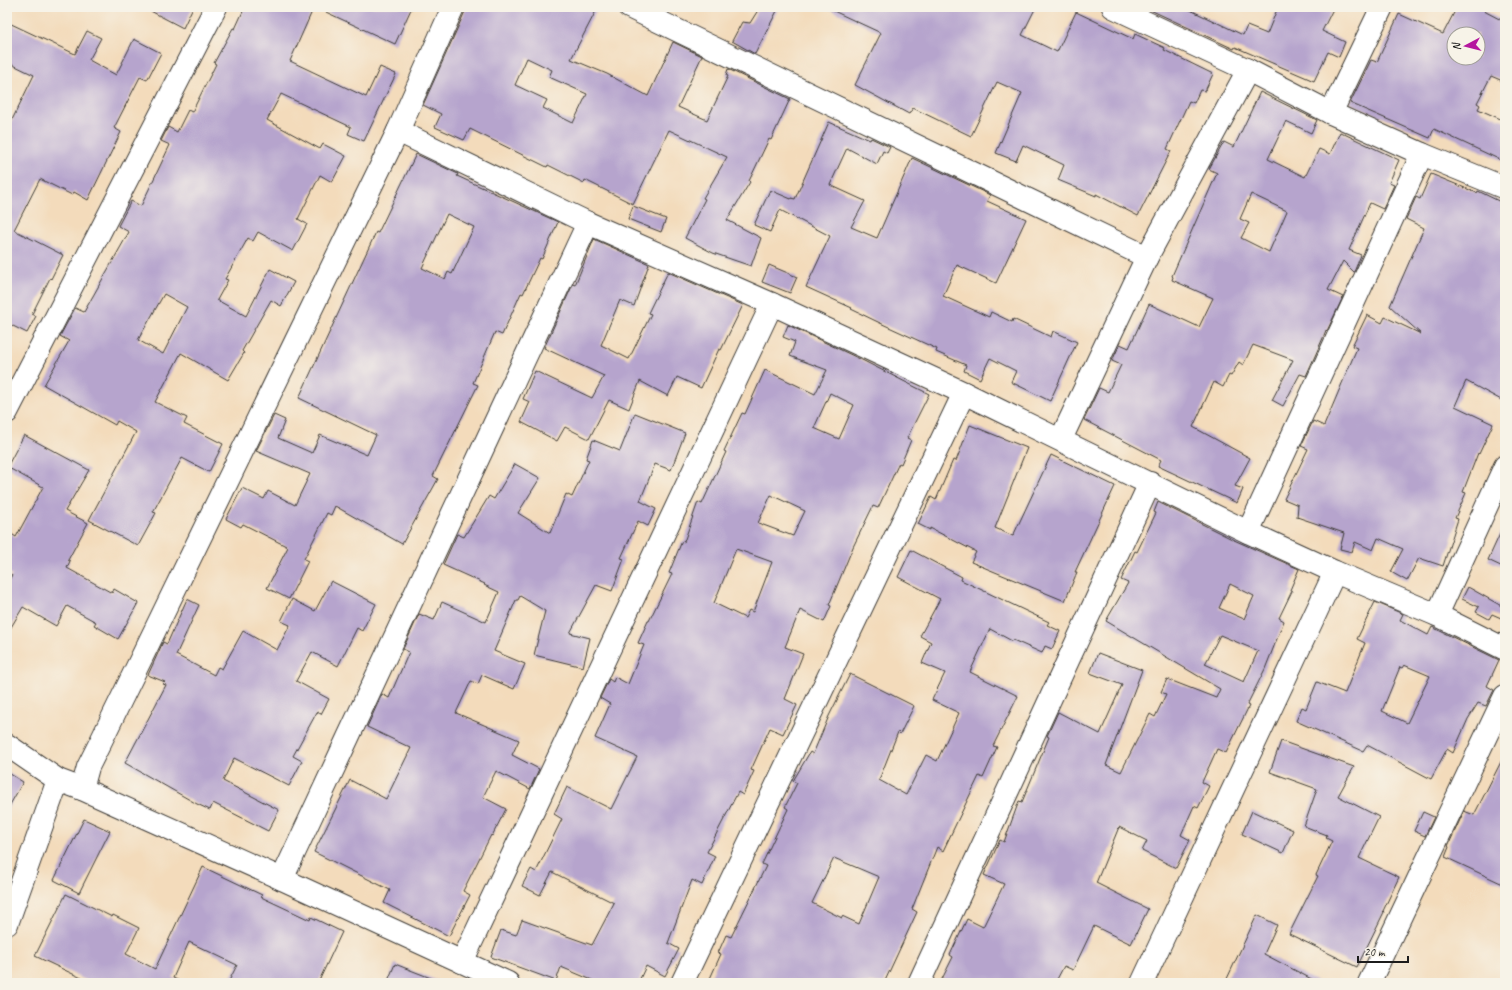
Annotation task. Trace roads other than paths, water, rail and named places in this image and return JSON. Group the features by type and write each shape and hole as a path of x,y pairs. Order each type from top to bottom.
{"street":[{"path":"7,412 216,7"},
{"path":"629,7 1147,257"},
{"path":"1113,7 1149,15 1248,70 1331,113 1422,154 1505,188"},
{"path":"1331,113 1382,7"},
{"path":"82,789 88,768 398,131 445,10"},
{"path":"1061,439 1147,257 1248,70"},
{"path":"398,131 588,222 772,304 964,393 1061,439 1248,532 1335,572 1437,614 1505,649"},
{"path":"1248,532 1422,154"},
{"path":"282,878 588,222"},
{"path":"462,962 772,304"},
{"path":"682,983 964,393"},
{"path":"1437,614 1505,466"},
{"path":"919,983 1150,483"},
{"path":"1142,983 1335,572"},
{"path":"1369,983 1505,696"},
{"path":"7,745 58,780 82,789 282,878 508,983"},
{"path":"7,924 58,780"}]}
